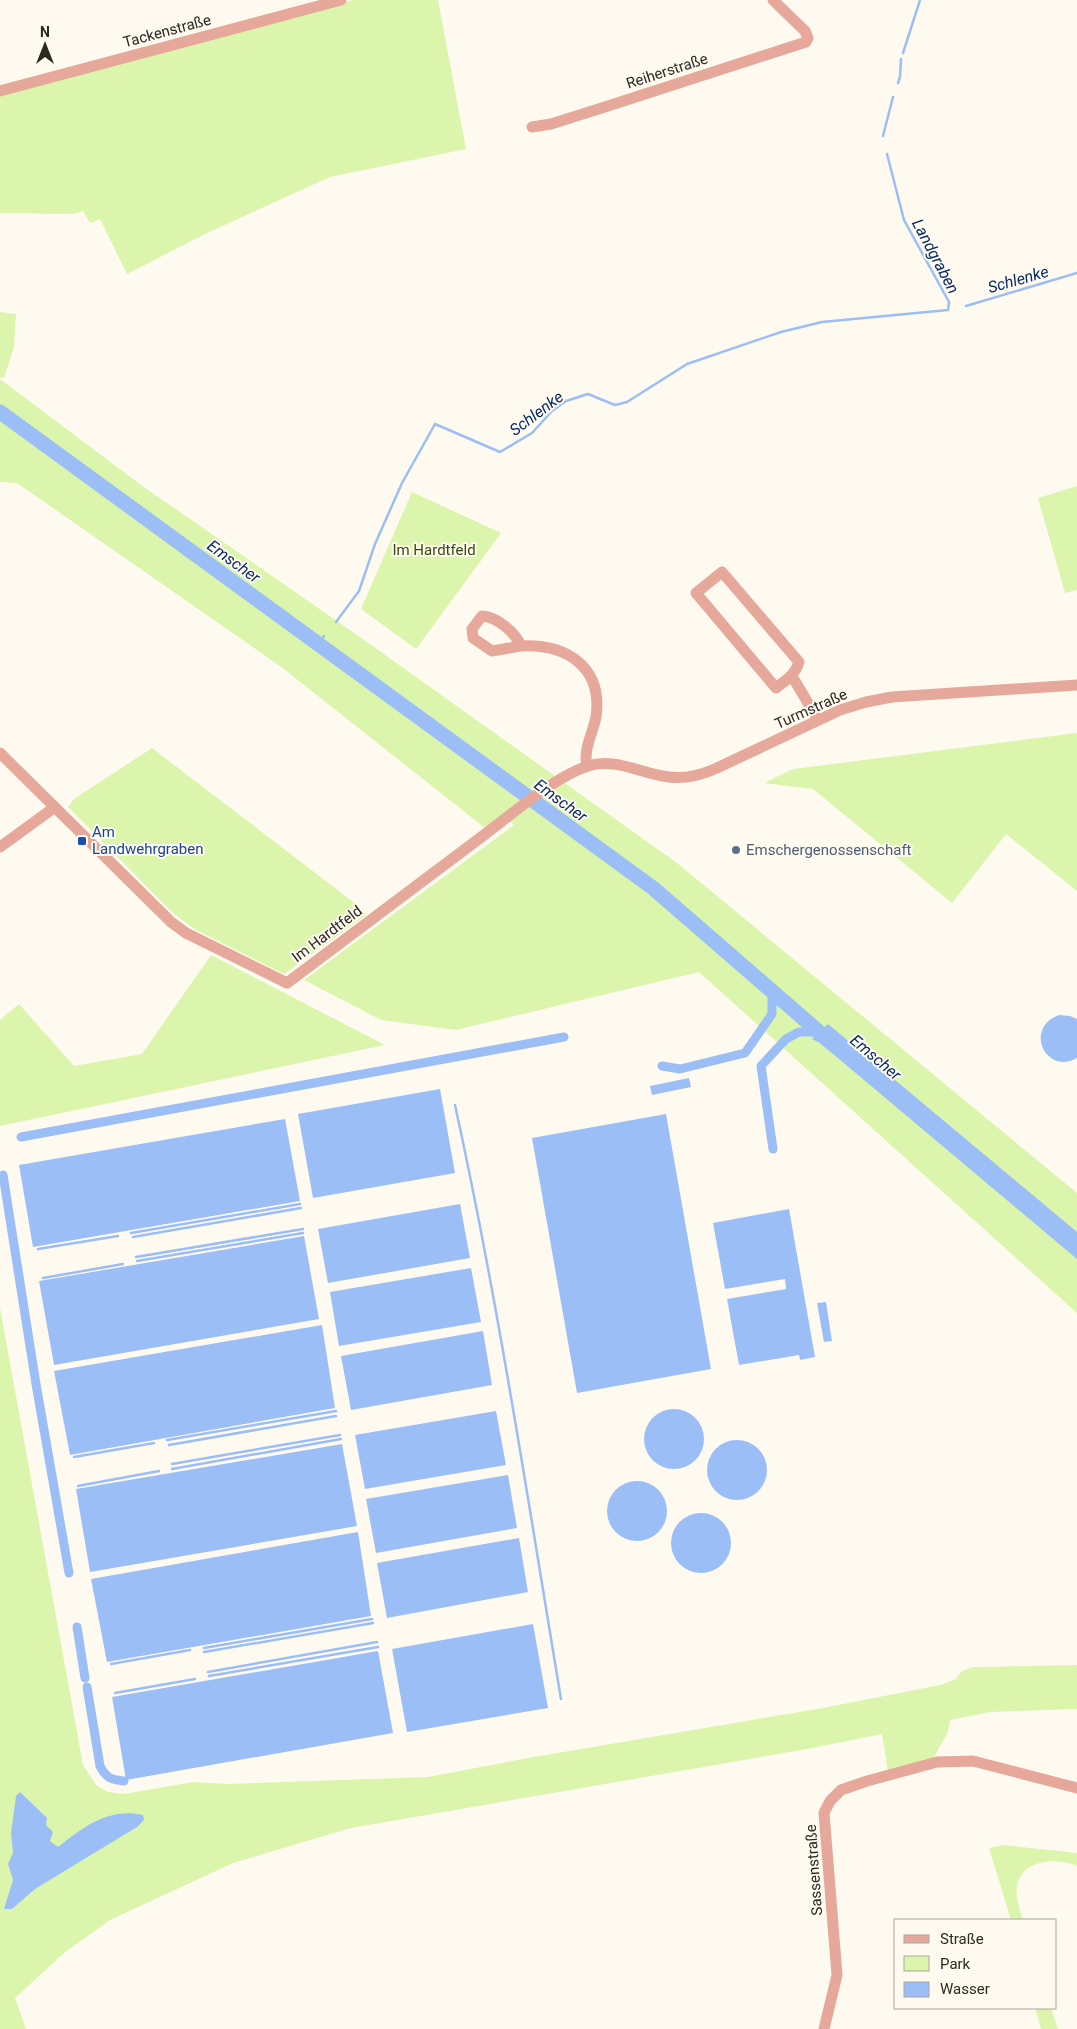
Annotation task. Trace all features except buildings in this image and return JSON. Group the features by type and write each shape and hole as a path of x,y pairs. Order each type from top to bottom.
{"street":[{"name":"Tackenstraße","path":"0,91 341,0"},
{"name":"Reiherstraße","path":"532,127 560,121 802,45 808,38 801,26 773,0"},
{"path":"722,572 799,662 797,670 792,676 776,688 696,593 722,572"},
{"path":"521,646 543,647 561,652 581,664 592,677 597,701 596,718 585,758 587,766"},
{"path":"792,676 818,720"},
{"name":"Turmstraße","path":"587,766 605,763 619,764 668,777 686,778 700,775 840,710 866,702 892,697 1077,685"},
{"path":"0,753 55,807 0,848"},
{"name":"Im Hardtfeld","path":"55,807 171,922 186,933 287,983 512,814 574,771 587,766"},
{"name":"Sassenstraße","path":"824,2029 837,1974 824,1813 830,1801 841,1790 937,1762 973,1761 1077,1788"}],"green space":[{"path":"353,0 438,0 466,149 330,177 207,233 127,274 100,219 90,223 83,211 73,214 0,213 0,91"},
{"path":"0,312 16,314 14,347 4,378 0,377"},
{"path":"0,379 141,485 360,637 677,863 1077,1193 1077,1313 699,972 456,1030 381,1020 304,980 514,825 502,815 485,828 280,666 17,483 0,482"},
{"path":"1077,486 1077,590 1065,593 1038,498"},
{"name":"Im Hardtfeld","path":"412,492 501,533 416,649 361,609"},
{"path":"1077,733 1077,891 1006,834 952,903 813,789 764,783 793,769"},
{"path":"152,748 361,908 366,915 284,974 196,930 175,915 68,807 74,799"},
{"path":"211,955 385,1045 0,1126 0,1020 19,1004 74,1066 142,1054"},
{"path":"0,1308 83,1765 96,1785 108,1792 124,1794 193,1782 228,1784 428,1777 528,1758 823,1708 940,1685 956,1679 962,1671 973,1667 1077,1665 1077,1709 990,1712 950,1720 948,1732 934,1757 888,1772 882,1734 807,1749 351,1828 233,1863 110,1920 64,1953 15,1998 26,2029 0,2029"},
{"path":"1003,1845 1077,1853 1077,1866 1056,1861 1036,1864 1027,1869 1017,1885 1017,1897 1023,1919 1011,1919 989,1848"},
{"path":"1035,2009 1051,2009 1058,2029 1041,2029"}],"water":[{"path":"1059,1015 1077,1019 1077,1058 1066,1062 1056,1061 1048,1056 1043,1048 1041,1039 1042,1030 1048,1021"},
{"path":"828,1024 1077,1232 1077,1259 820,1043 812,1039"},
{"path":"689,1078 691,1087 652,1095 650,1086"},
{"path":"440,1089 455,1173 313,1198 298,1114"},
{"path":"666,1114 711,1369 577,1393 532,1138"},
{"path":"285,1119 300,1201 33,1247 19,1165"},
{"path":"460,1204 470,1258 328,1283 318,1229"},
{"path":"789,1209 815,1357 800,1360 799,1355 739,1365 727,1299 786,1289 785,1279 725,1289 713,1223"},
{"path":"304,1236 319,1319 54,1365 39,1281"},
{"path":"471,1268 481,1322 339,1346 330,1292"},
{"path":"826,1302 832,1341 824,1342 817,1303"},
{"path":"322,1325 335,1408 70,1455 54,1371"},
{"path":"483,1331 492,1385 351,1410 341,1356"},
{"path":"668,1409 680,1409 691,1414 699,1422 704,1433 702,1451 691,1464 680,1469 668,1469 657,1464 649,1456 644,1445 644,1433 649,1422 657,1414"},
{"path":"496,1411 506,1465 365,1489 355,1435"},
{"path":"737,1440 754,1445 762,1453 767,1470 762,1487 754,1495 737,1500 720,1495 712,1487 707,1470 712,1453 720,1445"},
{"path":"342,1444 357,1526 90,1572 76,1489"},
{"path":"508,1475 517,1528 376,1553 366,1499"},
{"path":"637,1481 654,1486 662,1494 667,1511 662,1528 654,1536 637,1541 620,1536 612,1528 607,1511 612,1494 620,1486"},
{"path":"701,1513 718,1518 726,1526 731,1543 726,1560 718,1568 701,1573 684,1568 676,1560 671,1543 676,1526 684,1518"},
{"path":"358,1532 371,1616 107,1662 91,1579"},
{"path":"519,1538 528,1592 387,1618 377,1563"},
{"path":"533,1624 548,1708 407,1732 392,1649"},
{"path":"378,1651 393,1733 126,1780 112,1697"},
{"path":"20,1792 47,1818 46,1825 53,1832 50,1841 58,1847 77,1832 108,1816 131,1813 143,1815 144,1820 137,1827 35,1889 12,1909 4,1909 13,1880 8,1864 13,1853 11,1833 16,1796"}],"waterway":[{"name":"Landgraben","path":"903,53 920,0"},
{"name":"Landgraben","path":"898,83 901,59"},
{"name":"Landgraben","path":"883,136 893,97"},
{"name":"Schlenke","path":"336,622 359,591 375,544 402,483 435,424 500,452 532,433 552,411 566,401 588,394 615,405 627,402 687,364 781,332 822,322 948,310 949,302 904,220 887,154"},
{"name":"Schlenke","path":"966,306 1077,273"},
{"name":"Emscher","path":"0,412 653,888 834,1045"},
{"name":"Schlenke","path":"319,643 324,636"},
{"path":"662,1066 680,1069 745,1053 772,1014 772,993"},
{"path":"773,1149 761,1066 786,1039 799,1032 819,1032"},
{"path":"21,1137 564,1037"},
{"path":"455,1105 499,1327 561,1699"},
{"path":"3,1175 36,1384 69,1573"},
{"path":"131,1233 300,1204"},
{"path":"133,1237 301,1208"},
{"path":"136,1257 303,1229"},
{"path":"137,1261 303,1233"},
{"path":"38,1249 118,1236"},
{"path":"43,1278 123,1264"},
{"path":"167,1440 336,1411"},
{"path":"169,1445 336,1416"},
{"path":"172,1464 340,1435"},
{"path":"172,1469 341,1439"},
{"path":"74,1457 154,1443"},
{"path":"78,1486 159,1471"},
{"path":"204,1648 372,1619"},
{"path":"204,1652 373,1623"},
{"path":"77,1627 85,1678"},
{"path":"208,1672 377,1642"},
{"path":"209,1676 378,1647"},
{"path":"111,1664 190,1650"},
{"path":"115,1693 195,1679"},
{"path":"87,1687 100,1766 110,1778 124,1781"}],"place":[{"name":"Am Landwehrgraben","path":"82,841"},
{"name":"Emschergenossenschaft","path":"736,850"}]}
